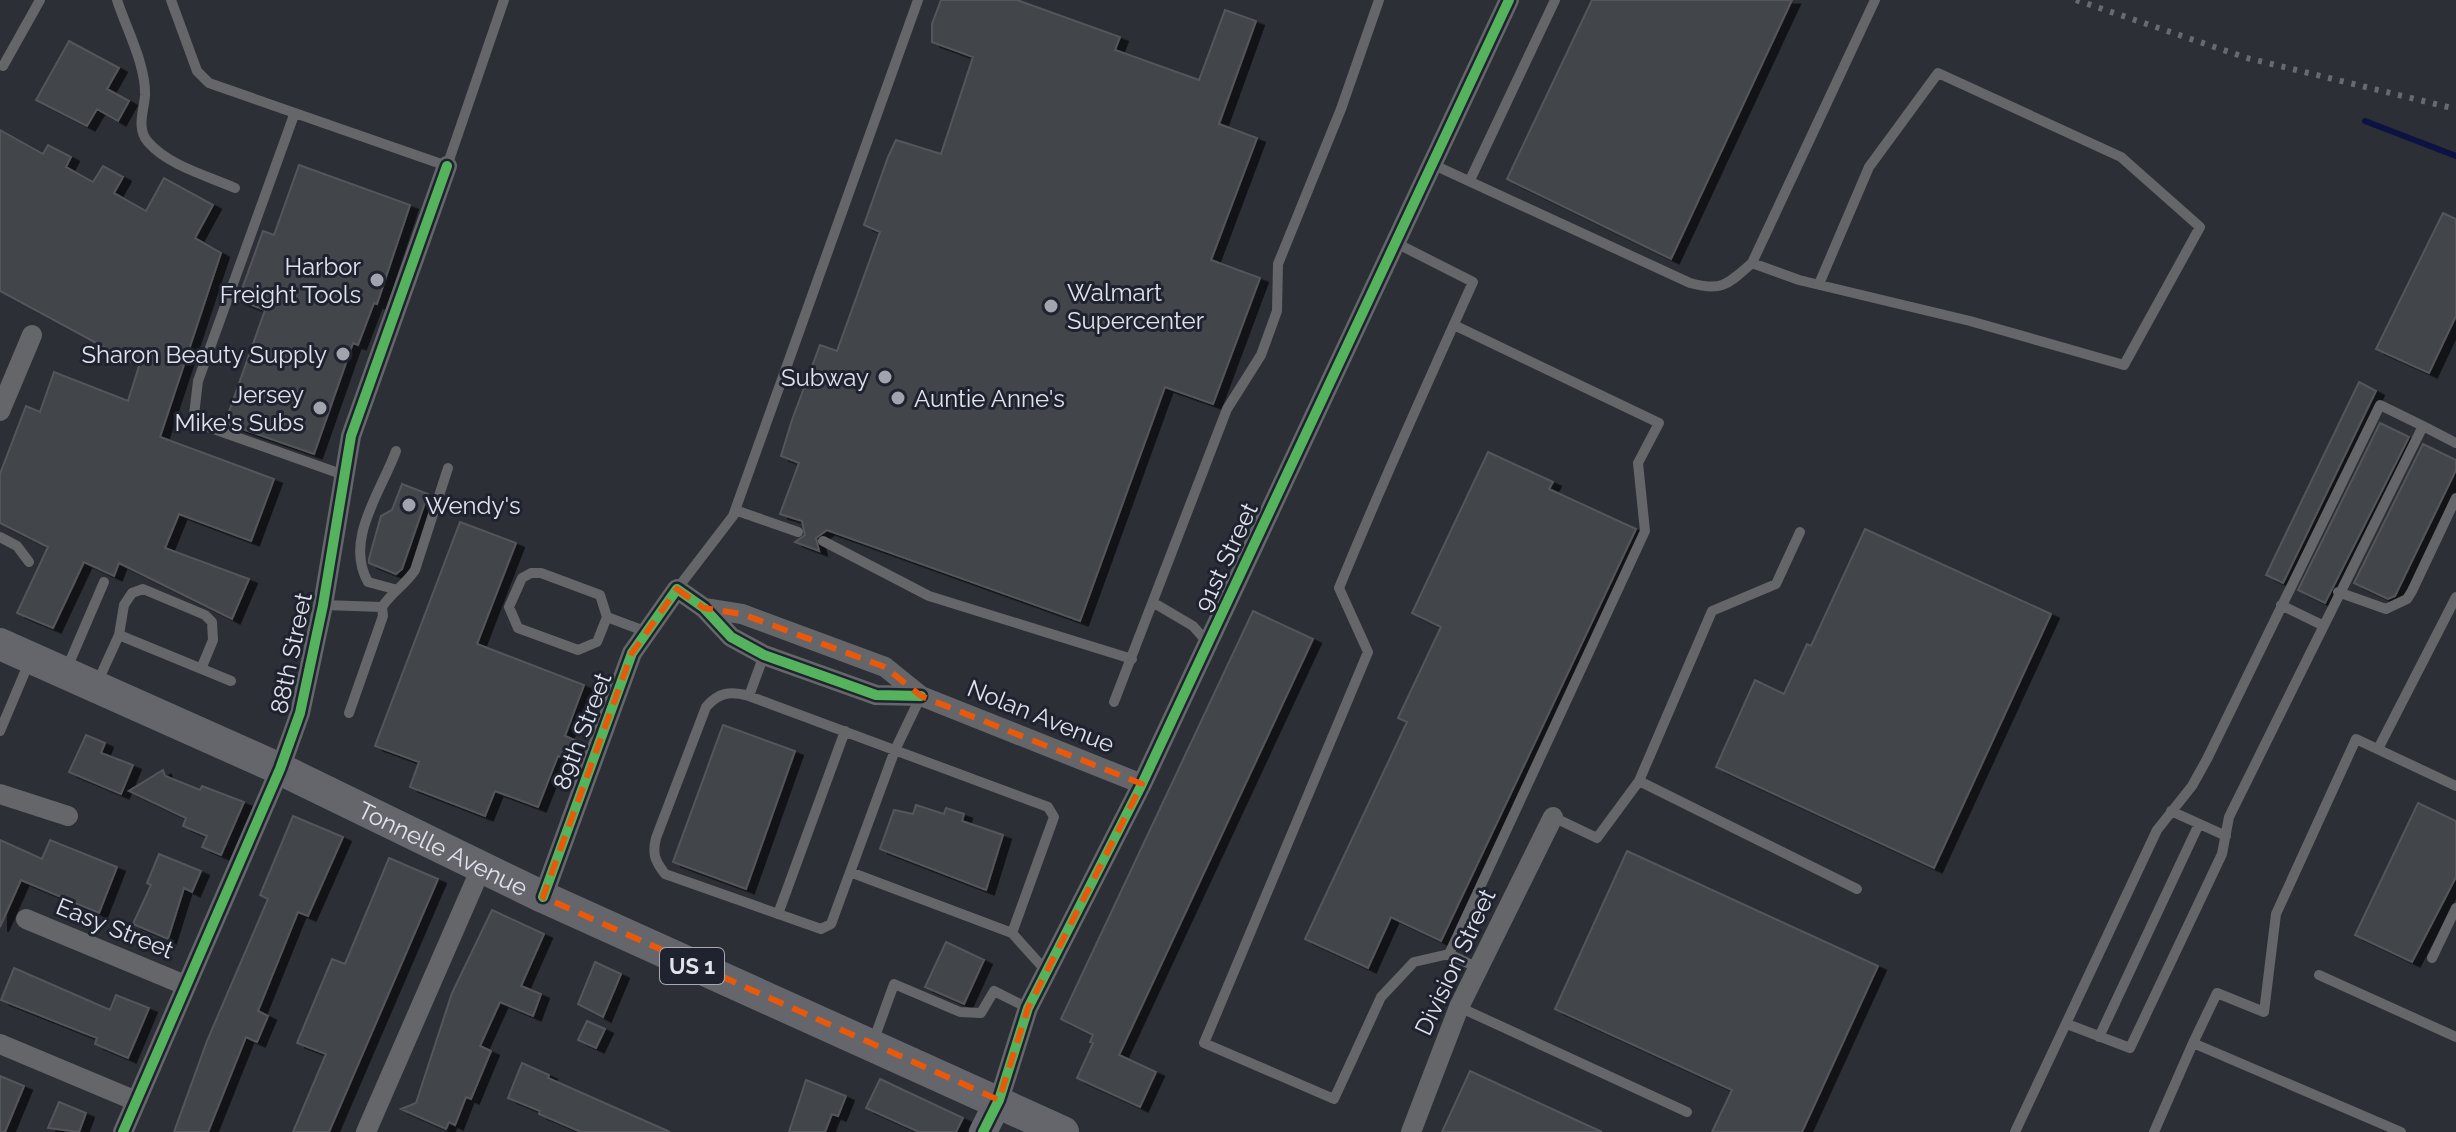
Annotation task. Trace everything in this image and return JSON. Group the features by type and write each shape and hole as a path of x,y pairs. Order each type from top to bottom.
{"main road":[{"name":"Tonnelle Avenue","path":"0,644 280,769 543,897 999,1100 1063,1132"}],"street":[{"name":"91st Street","path":"983,1132 999,1100 1028,1008 1142,784 1509,0"},
{"name":"88th Street","path":"123,1132 280,769 300,713 323,605 351,436 447,166"},
{"path":"0,411 32,335"},
{"name":"Nolan Avenue","path":"677,589 704,608 731,637 764,655 876,695 921,696"},
{"name":"89th Street","path":"543,897 632,653 677,589"},
{"name":"Nolan Avenue","path":"704,608 742,614 885,667 921,696 1142,784"},
{"path":"0,794 68,816"},
{"name":"Division Street","path":"1411,1132 1459,1007 1553,817"},
{"path":"366,1132 482,866"},
{"name":"Easy Street","path":"26,919 185,985"},
{"path":"0,1044 136,1101"}],"lane":[{"path":"3,66 40,0"},
{"path":"117,0 142,76 145,94 141,128 147,141 165,157 235,188"},
{"path":"171,0 197,71 209,83 447,166 504,0"},
{"path":"677,589 735,510 918,0"},
{"path":"1114,702 1227,409 1261,355 1277,311 1278,264 1341,109 1379,0"},
{"path":"1470,180 1555,0"},
{"path":"1434,165 1690,283 1712,289 1728,285 1752,263 1875,0"},
{"path":"1752,263 1819,284 1970,321 2124,365 2200,227 2121,157 1938,73 1869,167 1819,284"},
{"path":"294,115 198,381 194,415 205,426 344,475"},
{"path":"1396,243 1473,282 1339,588 1368,652 1204,1043 1334,1099 1381,997 1414,962 1449,954 1478,968"},
{"path":"1449,954 1645,531 1638,463 1659,423 1454,325"},
{"path":"2015,1132 2157,830 2192,786 2207,759 2380,405 2456,443"},
{"path":"2067,1024 2130,1048 2222,854 2229,817 2423,426"},
{"path":"394,589 368,582 360,568 359,551 375,497 396,451"},
{"path":"349,713 383,616 382,607 394,589 406,583 415,570 448,468"},
{"path":"2338,592 2386,609 2407,599 2456,498"},
{"path":"735,510 798,532"},
{"path":"1553,817 1597,838 1639,781 1712,611 1776,584 1800,532"},
{"path":"0,537 17,546 29,562"},
{"path":"823,541 929,596 1132,659"},
{"path":"541,573 600,595 607,617 597,642 578,650 518,628 509,607 522,578 541,573"},
{"path":"65,673 104,582"},
{"path":"95,687 119,635 124,605 132,593 143,589 205,615 212,622 213,640 201,669"},
{"path":"2378,749 2456,597"},
{"path":"1154,603 1193,626 1208,643"},
{"path":"323,605 382,607"},
{"path":"2281,605 2322,625"},
{"path":"607,617 647,632"},
{"path":"119,635 231,681"},
{"path":"749,696 764,655"},
{"path":"0,731 31,658"},
{"path":"921,696 895,750 831,924 821,929 665,874 653,852 706,707 715,696 726,692 749,696 845,731 895,750 1048,807 1054,817 1012,933"},
{"path":"778,914 845,731"},
{"path":"2154,1132 2217,993 2264,1012 2276,914 2356,739 2456,786"},
{"path":"1639,781 1857,889"},
{"path":"2171,811 2226,836"},
{"path":"2099,1037 2199,824"},
{"path":"850,872 1012,933 1047,972"},
{"path":"2432,958 2456,908"},
{"path":"2319,975 2456,1037"},
{"path":"872,1046 894,984 960,1012 981,1013 994,991 1028,1008"},
{"path":"1459,1007 1687,1112"},
{"path":"2193,1043 2401,1132"}],"highlighted area":[{"path":"677,589 704,608 742,614 885,667 921,696 1142,784 1028,1008 999,1100 543,897 632,653"}],"building":[{"name":"Walmart Supercenter","path":"941,0 1017,0 1120,37 1115,50 1199,80 1225,10 1256,21 1219,124 1257,138 1211,260 1260,278 1213,404 1165,387 1080,621 827,530 816,538 819,551 795,542 805,535 802,521 780,514 799,463 781,456 820,345 837,351 880,232 864,225 888,157 896,140 941,154 973,57 932,42 932,24"},
{"path":"1592,0 1792,0 1671,259 1507,179"},
{"path":"69,41 119,68 107,89 129,101 118,121 97,109 87,126 36,100"},
{"path":"0,130 43,154 48,145 71,157 66,167 93,182 103,166 123,177 114,193 146,211 164,178 213,205 195,238 221,253 160,437 274,479 251,541 179,514 165,548 249,579 232,619 119,563 114,576 84,562 53,628 17,613 48,547 0,523 0,474 26,406 40,412 54,372 128,401 139,366 0,291"},
{"path":"299,165 410,205 377,304 374,303 358,345 353,343 314,454 225,423 265,310 238,300 263,231 274,235"},
{"path":"2443,213 2456,219 2456,316 2429,373 2376,349"},
{"path":"2359,382 2376,391 2283,583 2266,575"},
{"path":"2380,423 2409,437 2325,603 2298,590"},
{"path":"2423,444 2456,460 2456,470 2395,596 2388,599 2354,583"},
{"path":"1488,452 1553,482 1549,489 1636,529 1441,941 1391,917 1368,968 1305,939 1407,722 1398,718 1441,627 1412,613"},
{"path":"402,484 428,494 402,569 396,574 369,563 369,559 381,516 392,510"},
{"path":"460,522 516,543 477,644 584,685 565,736 577,741 570,760 558,756 538,807 495,791 485,816 410,787 419,762 375,746"},
{"path":"1865,529 2051,614 1934,868 1716,767 1755,680 1784,694 1807,644 1811,646"},
{"path":"1253,611 1313,639 1119,1055 1156,1072 1140,1107 1077,1078 1093,1043 1090,1042 1093,1035 1061,1019"},
{"path":"723,725 795,751 746,889 673,862"},
{"path":"86,735 105,743 101,753 133,765 121,794 69,772"},
{"path":"163,770 165,776 200,790 202,786 244,802 221,855 202,847 207,836 183,826 186,818 129,791"},
{"path":"2418,803 2456,821 2456,877 2412,962 2355,935"},
{"path":"916,805 944,814 946,808 964,814 962,821 1003,835 986,890 880,849 894,810 913,814"},
{"path":"293,816 343,837 308,916 298,912 258,1011 268,1016 257,1042 246,1037 208,1132 174,1132 207,1041 268,899 260,895"},
{"path":"0,840 42,859 50,840 117,867 99,913 21,880 0,927"},
{"path":"1627,851 1878,966 1802,1132 1712,1132 1732,1090 1555,1009"},
{"path":"159,854 201,871 192,892 184,888 168,939 133,924 151,885 147,883"},
{"path":"389,858 438,879 329,1132 293,1132 326,1054 297,1043 332,959 345,964"},
{"path":"492,910 544,934 521,986 541,994 533,1016 500,1002 480,1046 491,1051 471,1099 466,1097 455,1125 449,1122 446,1129 401,1109 416,1103 452,993"},
{"path":"946,942 984,960 964,1004 925,987"},
{"path":"595,962 621,974 603,1017 578,1004"},
{"path":"14,968 110,1010 116,995 149,1008 128,1058 95,1044 97,1038 1,1000"},
{"path":"587,1021 605,1029 596,1048 578,1040"},
{"path":"522,1063 549,1075 548,1078 670,1132 581,1132 539,1114 540,1111 508,1098"},
{"path":"1470,1071 1602,1132 1442,1132"},
{"path":"0,1076 24,1086 5,1132 0,1132"},
{"path":"880,1079 963,1118 956,1132 919,1132 866,1108"},
{"path":"806,1080 846,1096 838,1116 832,1114 825,1132 789,1132"},
{"path":"59,1102 86,1113 79,1132 48,1128"}],"waterway":[{"path":"2365,121 2456,156"}],"railway":[{"path":"2076,0 2247,58 2456,109"}],"cycle path":[{"path":"983,1132 999,1100 1028,1008 1142,784 1509,0"},
{"path":"123,1132 280,769 300,713 323,605 351,436 447,166"},
{"path":"543,897 632,653 677,589 704,608 731,637 764,655 876,695 921,696"}],"place":[{"name":"Harbor Freight Tools","path":"377,280"},
{"name":"Walmart Supercenter","path":"1051,306"},
{"name":"Sharon Beauty Supply","path":"343,354"},
{"name":"Subway","path":"885,377"},
{"name":"Auntie Anne's","path":"898,398"},
{"name":"Jersey Mike's Subs","path":"320,408"},
{"name":"Wendy's","path":"409,505"}]}
